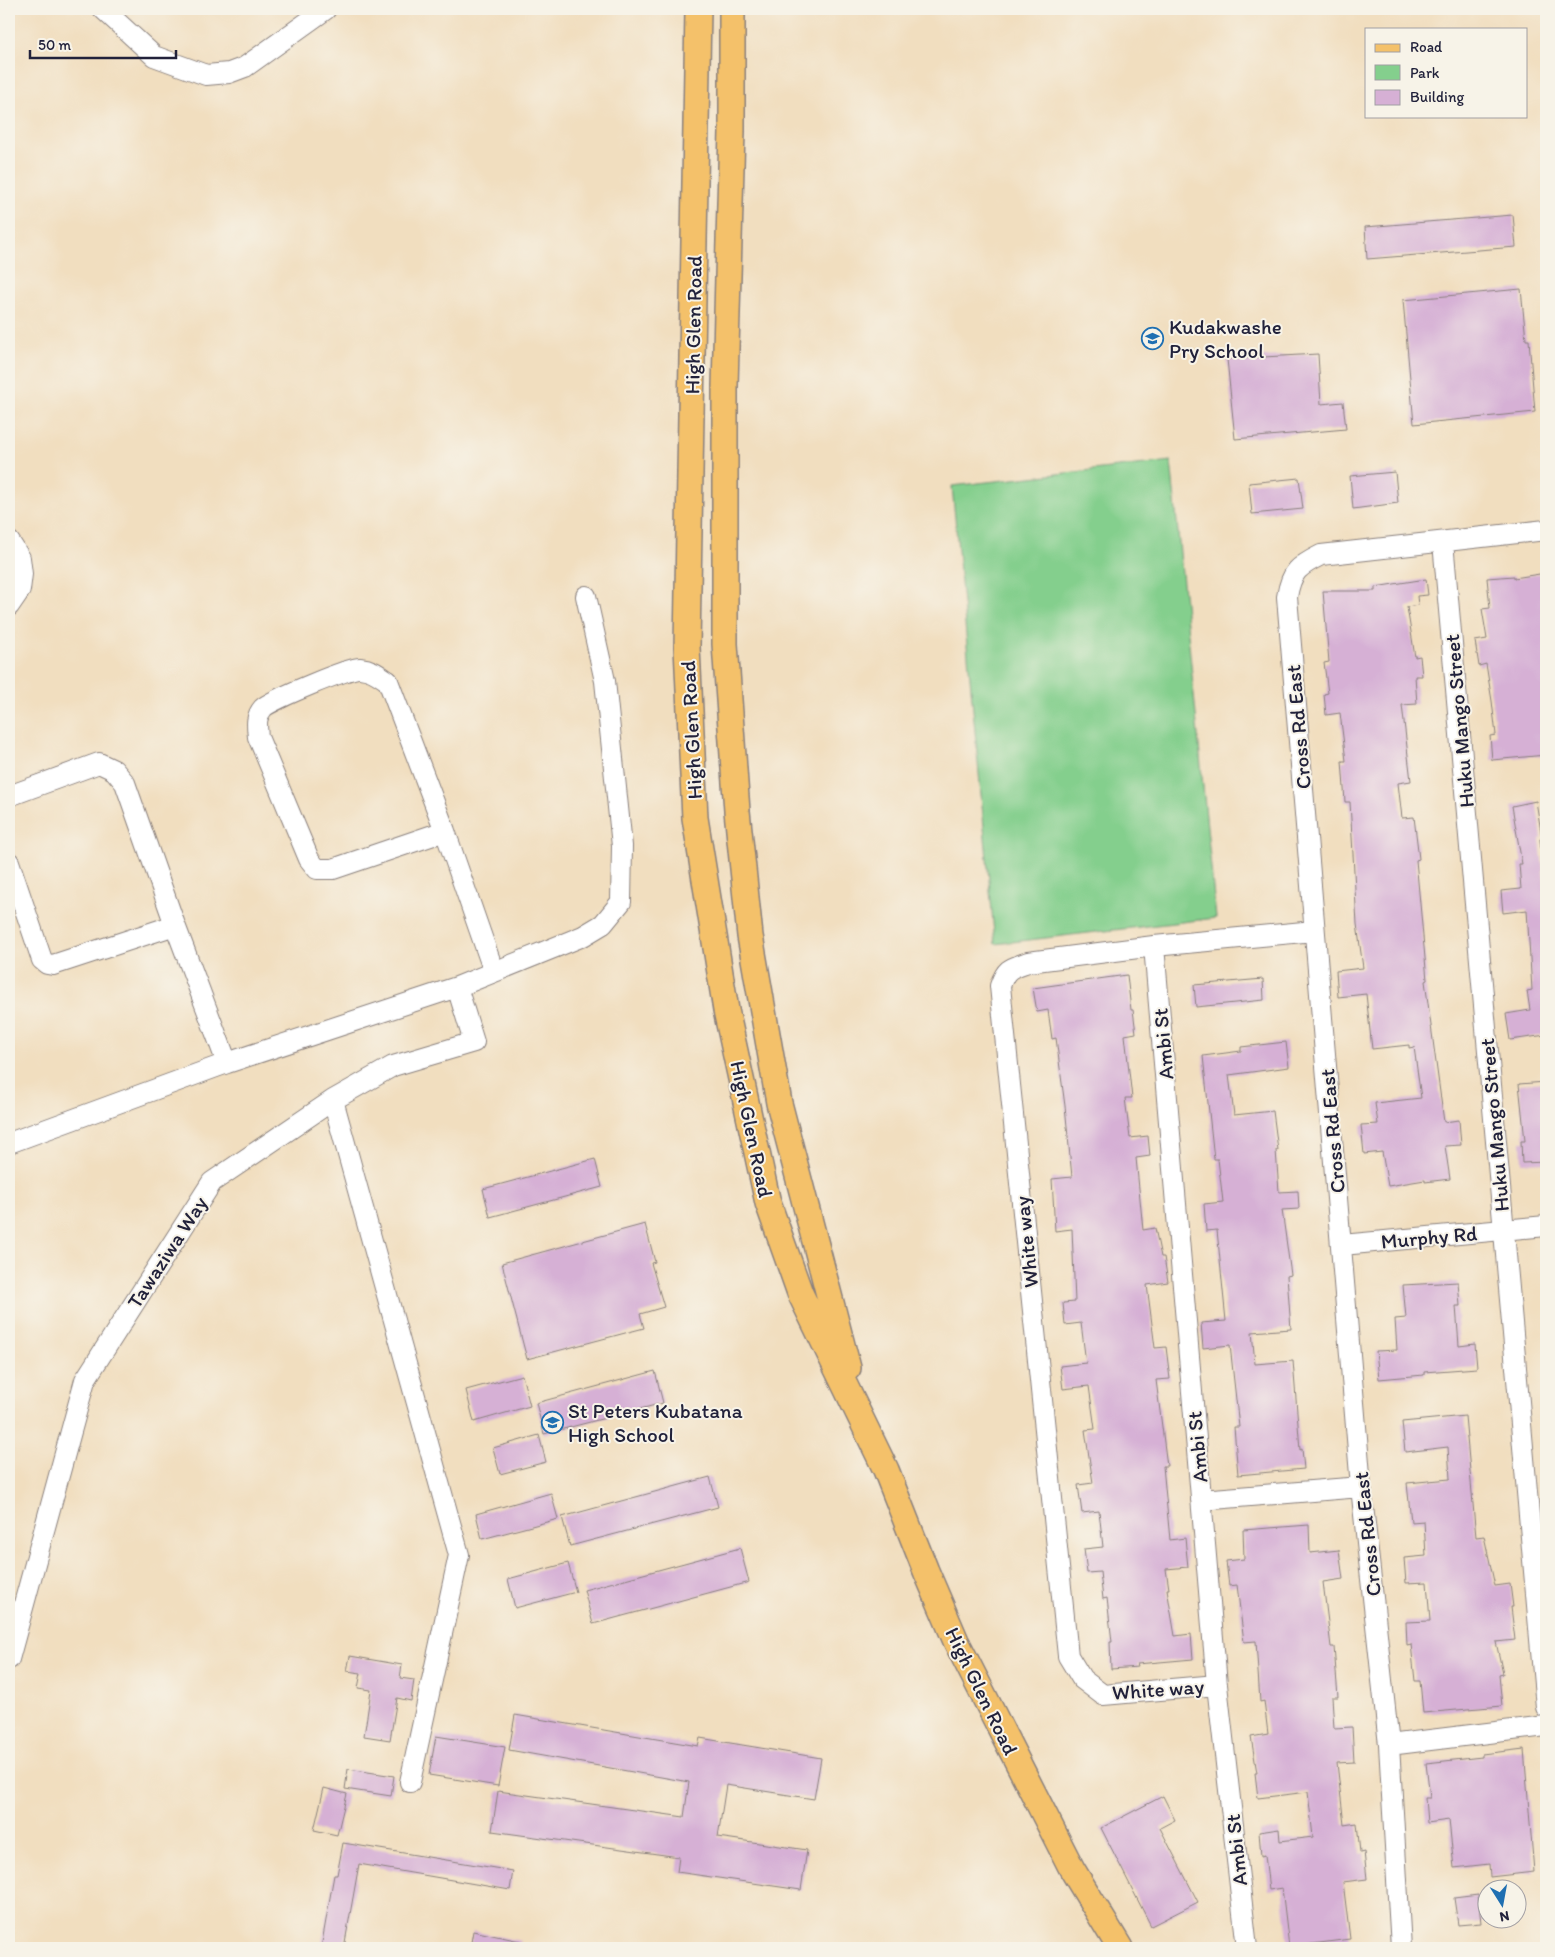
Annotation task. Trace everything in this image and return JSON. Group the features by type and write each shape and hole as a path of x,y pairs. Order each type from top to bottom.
{"main road":[{"name":"High Glen Road","path":"698,9 687,647 695,818 726,1010 768,1203 800,1293 886,1470 926,1572 956,1641 1072,1869 1120,1948"},
{"name":"High Glen Road","path":"732,9 732,131 724,386 725,644 737,811 750,936 779,1103 863,1424"}],"street":[{"path":"103,9 154,56 206,74 229,73 244,67 326,9"},
{"name":"Cross Rd East","path":"1401,1948 1390,1745 1362,1488 1287,597 1290,581 1300,566 1321,555 1546,530"},
{"path":"9,541 20,558 22,574 20,590 9,606"},
{"name":"Huku Mango Street","path":"1443,542 1546,1707"},
{"path":"9,1143 227,1064 457,986 583,936 603,924 620,902 622,846 605,681 586,596"},
{"path":"445,831 333,869 317,868 309,859 258,737 256,720 264,708 291,692 358,668 374,671 388,681 445,831 494,972"},
{"path":"9,796 99,763 114,770 125,782 175,925 227,1064"},
{"path":"9,862 42,960 48,964 53,965 175,925"},
{"name":"White way","path":"1217,1685 1103,1694 1082,1679 1068,1656 1000,986 1003,977 1009,969 1028,962 1154,946 1314,931"},
{"name":"Ambi St","path":"1154,946 1217,1685 1247,1948"},
{"name":"Tawaziwa Way","path":"9,1659 84,1380 212,1182 332,1100 394,1066 474,1042 457,986"},
{"path":"332,1100 458,1555 410,1782"},
{"name":"Murphy Rd","path":"1342,1245 1546,1226"},
{"path":"1201,1500 1362,1488"},
{"path":"1390,1745 1546,1726"}],"green space":[{"path":"1171,461 1216,918 995,944 952,486"}],"building":[{"path":"1513,215 1516,247 1367,259 1365,227"},
{"path":"1521,289 1526,340 1529,340 1535,412 1414,424 1403,300"},
{"path":"1318,354 1321,404 1343,402 1346,429 1235,439 1227,359"},
{"path":"1395,472 1398,503 1353,509 1350,476"},
{"path":"1299,478 1303,509 1252,514 1249,483"},
{"path":"1546,573 1546,755 1492,760 1490,736 1496,735 1492,701 1486,664 1479,666 1475,641 1487,639 1482,609 1490,608 1487,578 1514,576 1514,578"},
{"path":"1426,579 1428,595 1417,596 1418,605 1407,607 1415,657 1420,656 1422,676 1415,676 1417,704 1402,705 1411,781 1398,783 1402,818 1414,817 1419,859 1416,860 1427,980 1425,981 1444,1122 1459,1120 1461,1145 1445,1146 1450,1179 1425,1182 1425,1180 1388,1186 1382,1152 1364,1154 1361,1125 1378,1124 1375,1103 1421,1098 1414,1047 1409,1048 1409,1045 1372,1049 1366,994 1338,997 1336,971 1363,968 1357,924 1350,802 1345,802 1342,761 1346,761 1340,713 1326,715 1324,694 1328,693 1324,663 1329,662 1323,591 1375,591 1375,587"},
{"path":"1536,801 1542,838 1540,839 1546,901 1546,1035 1510,1040 1506,1014 1530,1010 1527,991 1532,990 1527,910 1503,913 1501,891 1521,889 1519,864 1522,864 1512,806"},
{"path":"1127,975 1136,1033 1125,1035 1132,1098 1125,1098 1130,1138 1148,1136 1150,1156 1136,1158 1143,1230 1155,1228 1161,1257 1164,1257 1168,1282 1147,1285 1155,1348 1166,1347 1170,1379 1156,1380 1167,1466 1163,1466 1170,1540 1185,1538 1188,1567 1166,1569 1169,1589 1167,1589 1175,1636 1191,1634 1193,1659 1137,1664 1138,1667 1111,1669 1110,1642 1112,1642 1107,1598 1103,1599 1100,1572 1087,1573 1084,1549 1103,1547 1099,1511 1082,1513 1078,1485 1093,1483 1085,1430 1095,1429 1089,1386 1063,1389 1060,1366 1086,1363 1081,1323 1065,1325 1063,1303 1075,1302 1072,1229 1055,1231 1052,1179 1072,1177 1065,1106 1056,1038 1052,1039 1048,1010 1037,1012 1033,988"},
{"path":"1263,979 1264,1000 1196,1007 1194,985"},
{"path":"1286,1042 1289,1067 1229,1075 1234,1115 1273,1111 1278,1150 1276,1150 1279,1192 1298,1191 1299,1209 1282,1210 1291,1275 1287,1276 1291,1329 1252,1332 1255,1364 1293,1361 1300,1450 1302,1449 1304,1469 1238,1475 1234,1427 1239,1427 1230,1345 1203,1348 1201,1323 1226,1321 1217,1230 1206,1231 1204,1204 1223,1202 1218,1159 1214,1159 1203,1056 1241,1051 1241,1047"},
{"path":"1546,1082 1546,1162 1522,1163 1521,1141 1525,1141 1519,1084"},
{"path":"595,1159 602,1187 490,1217 483,1189"},
{"path":"645,1224 655,1262 651,1263 664,1307 640,1314 644,1328 527,1359 502,1263"},
{"path":"1458,1282 1460,1306 1456,1306 1459,1346 1475,1344 1477,1368 1424,1372 1424,1375 1379,1379 1376,1351 1397,1350 1395,1319 1406,1318 1403,1285"},
{"path":"655,1371 663,1403 544,1434 536,1403"},
{"path":"522,1375 530,1406 474,1422 466,1390"},
{"path":"1465,1416 1476,1537 1484,1536 1495,1586 1510,1584 1515,1640 1496,1642 1503,1674 1499,1675 1502,1706 1423,1713 1420,1681 1415,1681 1411,1644 1407,1645 1406,1622 1430,1621 1427,1582 1406,1583 1404,1558 1426,1556 1424,1521 1411,1522 1407,1483 1450,1479 1448,1447 1405,1452 1402,1422"},
{"path":"539,1435 546,1462 500,1474 493,1448"},
{"path":"710,1477 718,1507 570,1546 562,1517"},
{"path":"551,1493 558,1519 482,1539 476,1514"},
{"path":"1309,1525 1310,1553 1339,1550 1343,1579 1323,1582 1331,1647 1334,1647 1338,1697 1332,1697 1334,1728 1352,1727 1354,1762 1337,1763 1344,1825 1357,1823 1360,1853 1364,1852 1367,1879 1343,1882 1350,1939 1289,1947 1282,1888 1269,1890 1265,1855 1261,1856 1259,1832 1279,1829 1280,1841 1313,1837 1308,1792 1258,1798 1255,1773 1257,1773 1251,1737 1268,1734 1264,1701 1260,1702 1256,1641 1244,1642 1237,1585 1229,1586 1226,1561 1244,1559 1243,1530"},
{"path":"740,1548 749,1582 593,1624 584,1590"},
{"path":"568,1563 576,1592 515,1608 508,1579"},
{"path":"350,1656 402,1665 400,1678 414,1680 411,1701 397,1698 390,1740 364,1736 371,1690 358,1688 361,1673 347,1671"},
{"path":"515,1715 698,1746 700,1738 821,1758 814,1799 726,1785 718,1837 807,1850 801,1890 677,1872 679,1857 492,1831 498,1791 684,1817 689,1782 509,1750"},
{"path":"436,1736 505,1747 498,1786 429,1775"},
{"path":"1524,1749 1534,1872 1490,1877 1489,1864 1454,1868 1449,1820 1427,1823 1425,1798 1430,1798 1426,1763 1482,1757 1482,1754"},
{"path":"348,1769 394,1776 391,1796 345,1789"},
{"path":"324,1788 347,1794 337,1835 314,1830"},
{"path":"1163,1796 1175,1820 1160,1828 1198,1902 1151,1926 1101,1828"},
{"path":"343,1843 513,1871 510,1890 359,1864 344,1948 321,1948 334,1875 337,1875"},
{"path":"1478,1895 1478,1923 1458,1925 1454,1898"},
{"path":"473,1931 520,1941 519,1948 470,1948"}],"place":[{"name":"Kudakwashe Pry School","path":"1153,338"},
{"name":"St Peters Kubatana High School","path":"552,1422"}]}
